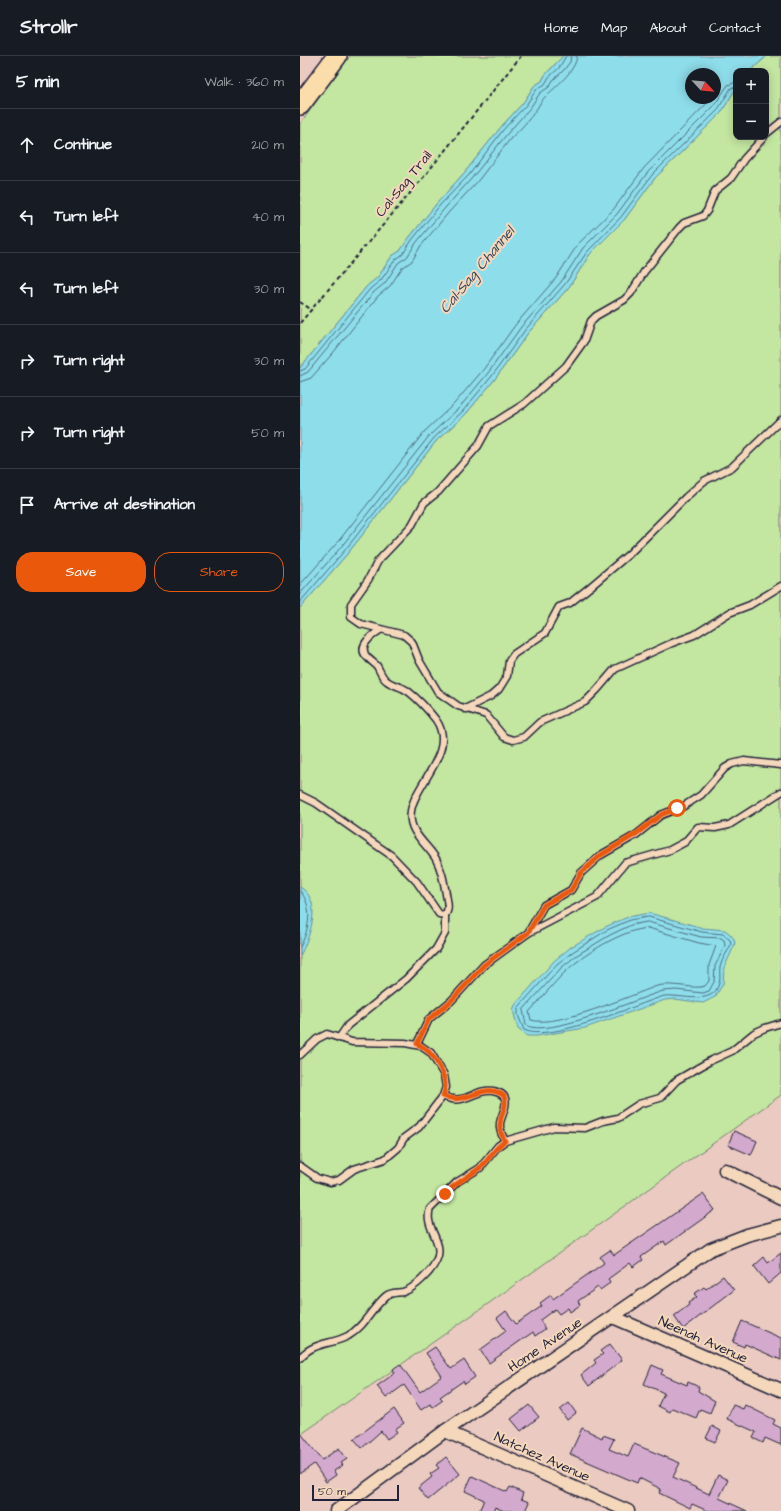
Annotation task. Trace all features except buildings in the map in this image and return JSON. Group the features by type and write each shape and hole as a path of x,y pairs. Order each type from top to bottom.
{"main road":[{"path":"300,105 337,56"}],"street":[{"path":"725,1170 781,1198"},
{"name":"Home Avenue","path":"336,1511 445,1431 711,1249 781,1226"},
{"name":"Neenah Avenue","path":"613,1317 781,1390"},
{"name":"Natchez Avenue","path":"445,1431 628,1511"}],"lane":[{"path":"769,132 781,122"},
{"path":"761,140 731,178 715,191 707,211 703,216 684,223 679,228 644,272 631,293 624,300 596,316 591,321 584,341 566,366 524,404 489,426 478,446 438,492 424,503 412,525 381,557 368,580 351,604 350,611 351,617 355,621 380,630 397,633 408,638 412,642 419,660 434,688 458,706 486,715 504,737 514,740 524,737 540,722 578,706 591,697 615,669 672,643 694,635 729,614 750,605 781,586"},
{"path":"465,709 480,702 499,689 507,676 509,661 514,654 545,633 559,607 570,603 590,587 629,554 686,497 704,482 732,467 781,420"},
{"path":"339,1038 348,1025 406,979 436,949 445,933 445,914 448,904 441,871 429,848 412,828 410,821 410,814 416,799 442,747 442,733 435,719 409,692 387,682 377,666 364,654 363,650 367,640 380,630"},
{"path":"528,933 544,905 571,890 581,873 601,855 636,834 661,815 684,806 701,795 725,768 744,760 781,765"},
{"path":"417,1044 429,1019 451,1001 484,965 528,933 597,897 625,863 670,850 685,842 698,827 715,828 729,826 781,792"},
{"path":"300,795 316,803 392,856 417,882 439,914 445,914"},
{"path":"300,1358 311,1348 349,1335 361,1326 388,1295 409,1290 434,1265 437,1260 439,1248 429,1225 430,1209 458,1182 480,1168 498,1146 505,1141 554,1127 585,1128 603,1121 618,1118 639,1104 660,1098 677,1080 710,1061 732,1051 754,1033 781,1023"},
{"path":"300,1055 322,1036 327,1034 361,1043 395,1042 417,1044 431,1053 444,1075 446,1087 443,1096 419,1127 404,1138 398,1148 385,1159 361,1166 339,1180 330,1182 317,1178 300,1166"},
{"path":"443,1096 461,1100 485,1091 496,1091 504,1096 506,1105 500,1124 500,1131 505,1141"}],"path":[{"name":"Cal-Sag Trail","path":"300,323 522,56"},
{"path":"300,302 312,310"}],"green space":[{"path":"350,56 563,56 545,75 542,81 534,86 523,103 438,202 400,251 392,256 378,277 367,286 300,368 300,124"},
{"path":"767,56 781,56 781,1095 485,1306 300,1435 300,608 348,553 437,440 465,415 495,379 528,333 569,287 590,254 624,220 655,178 721,113 733,93 733,140 769,140 769,68 753,68"}],"water":[{"name":"Cal-Sag Channel","path":"563,56 767,56 753,68 733,68 733,93 721,113 655,178 624,220 590,254 569,287 528,333 495,379 465,415 437,440 348,553 300,608 300,368 367,286 378,277 392,256 400,251 438,202 523,103 534,86 542,81 545,75"},
{"path":"300,887 307,893 313,910 310,930 300,956"},
{"path":"649,913 703,928 725,930 734,939 735,944 724,968 723,984 715,997 703,1003 675,999 665,1000 585,1028 537,1036 527,1036 518,1029 513,1010 515,1005 554,961 571,947 605,927 628,917"}],"route":[{"path":"445,1194 451,1187 480,1168 498,1146 505,1141 500,1131 500,1124 506,1105 504,1096 496,1091 490,1090 461,1100 454,1100 443,1096 446,1087 444,1075 436,1064 431,1053 417,1044 429,1019 451,1001 484,965 528,933 539,911 544,905 571,890 581,873 601,855 644,829 661,815 677,808"}]}
